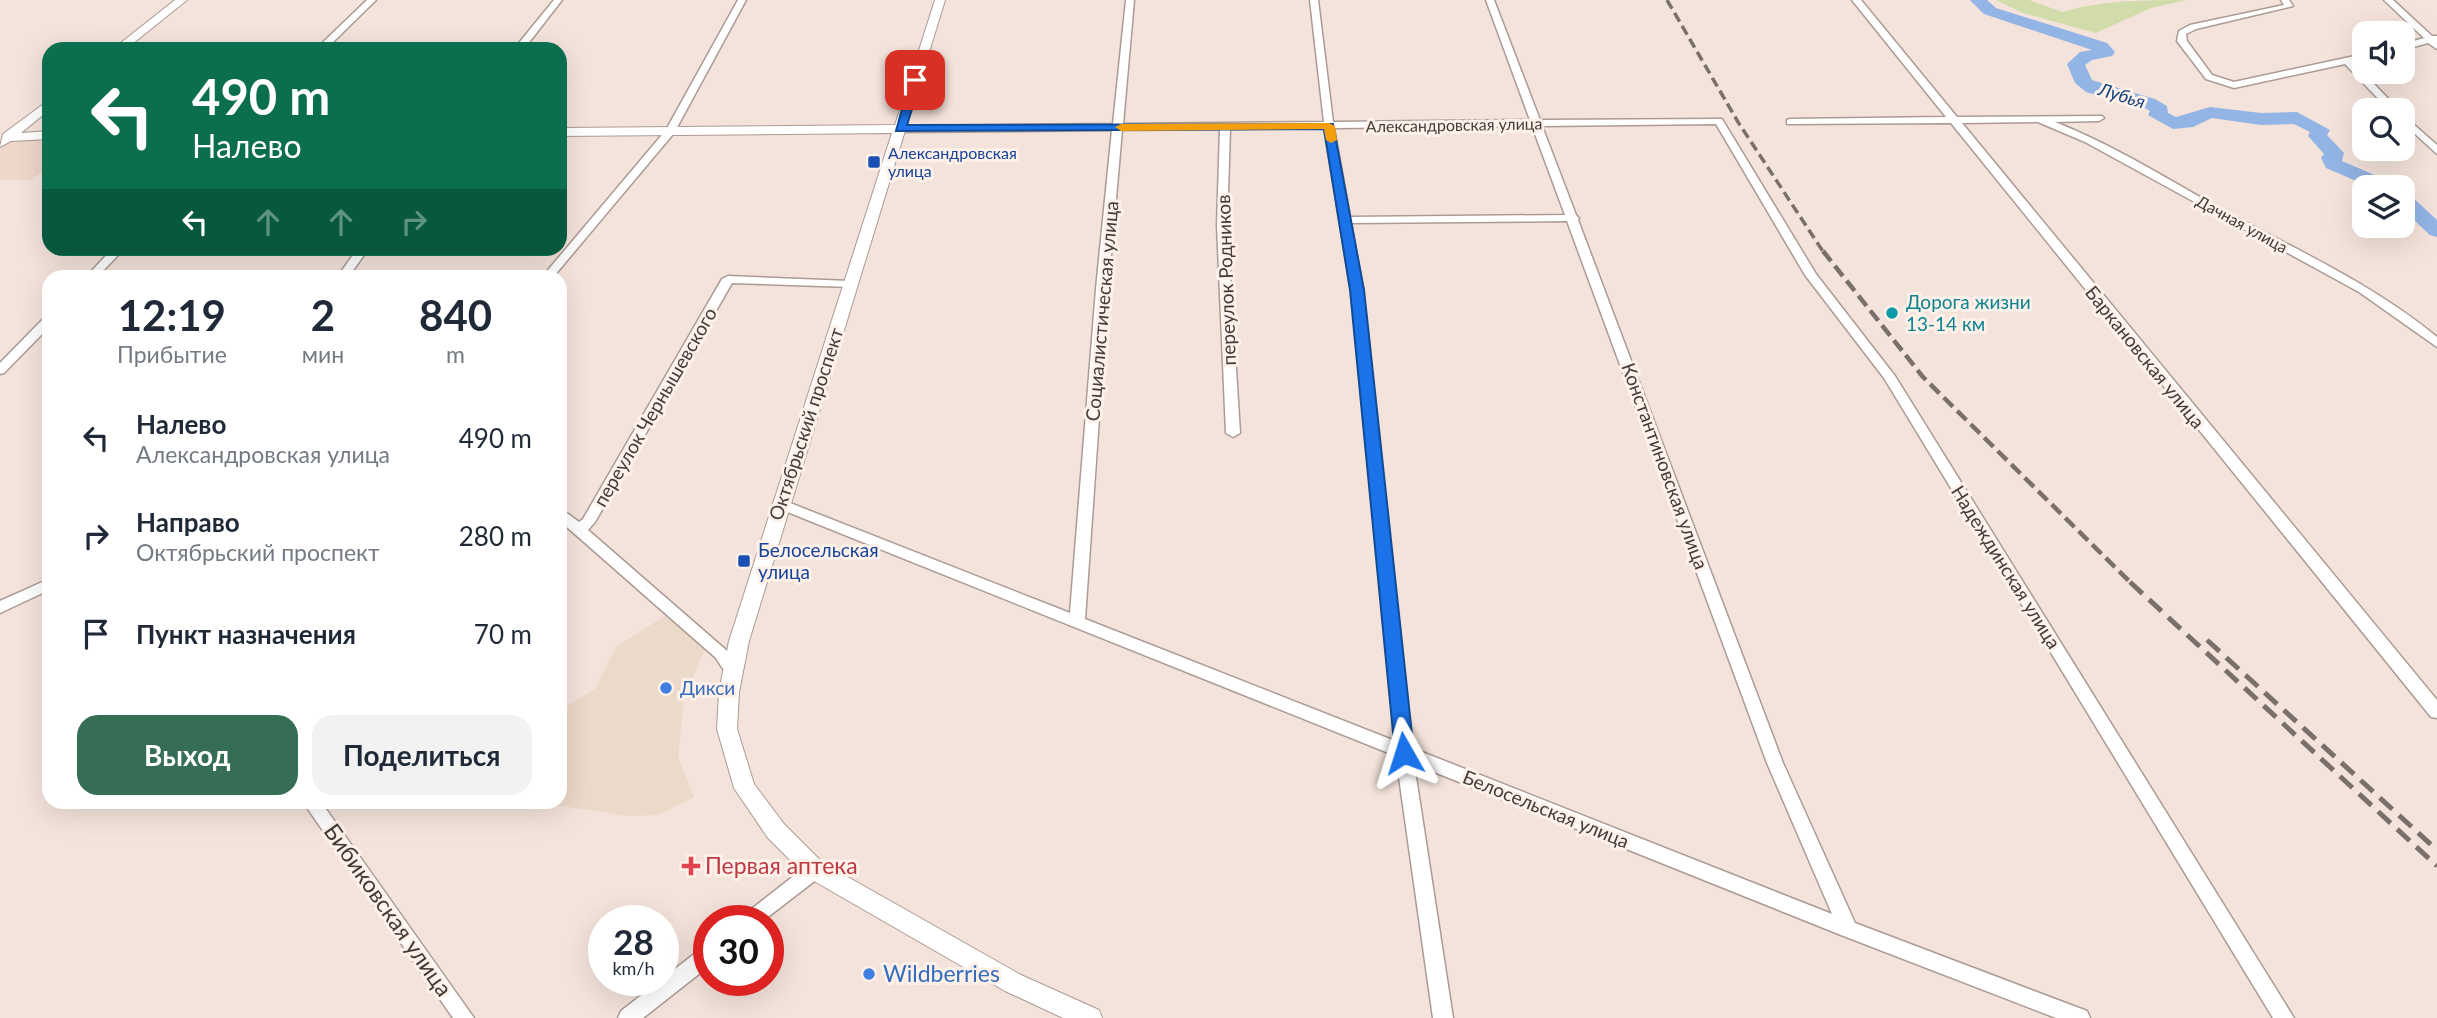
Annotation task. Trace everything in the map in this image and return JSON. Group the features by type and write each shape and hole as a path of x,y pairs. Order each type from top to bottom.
{"street":[{"path":"128,42 182,0"},
{"path":"328,42 372,0"},
{"path":"525,42 558,0"},
{"path":"567,253 670,131 742,0"},
{"name":"Октябрьский проспект","path":"940,0 780,504 733,670 727,729 745,788 776,831 815,870 1013,983 1084,1016"},
{"name":"Социалистическая улица","path":"1077,623 1102,289 1130,0"},
{"path":"1314,0 1329,126 1357,290 1404,753 1443,1018"},
{"name":"Константиновская улица","path":"1490,0 1539,124 1775,763 1848,929"},
{"name":"Баркановская улица","path":"1856,0 2437,712"},
{"path":"2285,0 2288,6 2193,27 2182,33 2182,41 2205,74 2223,83 2248,83 2352,60"},
{"path":"2388,0 2435,41"},
{"path":"2415,45 2435,41"},
{"path":"2347,61 2382,98"},
{"path":"2,139 42,109"},
{"path":"1790,121 2099,118"},
{"name":"Дачная улица","path":"2040,119 2097,142 2339,277 2403,317 2437,343"},
{"name":"Александровская улица","path":"567,132 1719,121"},
{"name":"Надеждинская улица","path":"1719,121 1811,275 1889,376 2284,1018"},
{"name":"переулок Родников","path":"1225,126 1222,225 1233,433"},
{"path":"2415,130 2437,151"},
{"path":"2,139 42,136"},
{"path":"1345,220 1574,218"},
{"path":"98,270 112,256"},
{"path":"347,270 358,256"},
{"path":"553,270 565,256"},
{"name":"переулок Чернышевского","path":"578,531 588,522 728,279 850,284"},
{"path":"0,370 42,327"},
{"name":"Белосельская улица","path":"780,504 1848,929 2080,1018"},
{"path":"567,520 721,654 733,670"},
{"path":"0,607 42,587"},
{"name":"Бибиковская улица","path":"317,809 464,1018"},
{"path":"770,905 815,870"},
{"path":"628,1018 693,967"}],"shaded area":[{"path":"42,138 42,171 32,180 0,180 0,149 12,140"},
{"path":"665,616 705,649 684,698 678,757 694,797 658,815 627,816 567,807 567,706 595,689 616,647"}],"green space":[{"path":"1996,0 2029,0 2062,12 2108,3 2187,0 2151,8 2096,33 2023,13"}],"waterway":[{"name":"Лубья","path":"1978,0 1990,11 2101,47 2106,52 2086,56 2076,64 2084,83 2092,88 2149,103 2161,110 2157,115 2173,123 2186,123 2210,112 2261,119 2297,118 2321,130 2317,136 2334,153 2331,158 2333,164 2358,175"},
{"name":"Лубья","path":"2415,210 2437,231"}],"railway":[{"path":"1667,0 1738,122 1824,253"},
{"path":"1823,251 1923,377 2132,584"},
{"path":"2130,582 2437,866"},
{"path":"2207,640 2437,850"}],"slow traffic":[{"path":"1121,127 1329,126 1331,140"}],"place":[{"name":"Александровская улица","path":"874,162"},
{"name":"Дорога жизни 13-14 км","path":"1892,313"},
{"name":"Белосельская улица","path":"744,561"},
{"name":"Дикси","path":"666,688"},
{"name":"Первая аптека","path":"691,866"},
{"name":"Wildberries","path":"869,974"}],"route":[{"path":"915,80 900,129 1329,126 1357,290 1404,753"}]}
